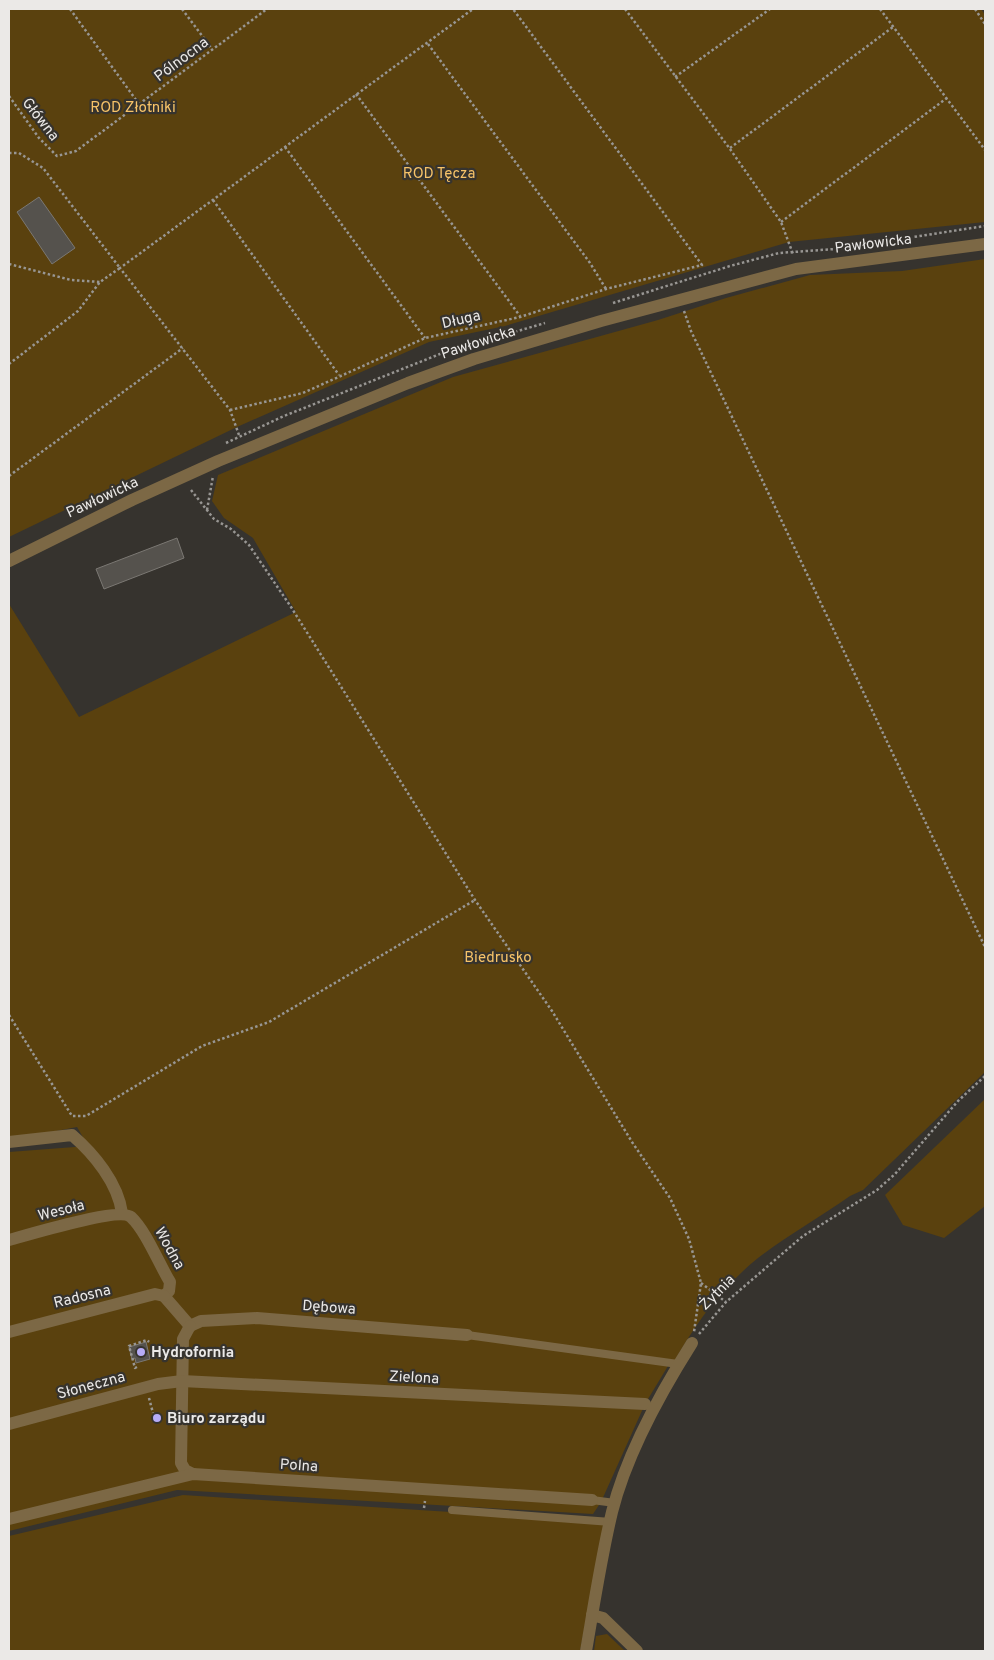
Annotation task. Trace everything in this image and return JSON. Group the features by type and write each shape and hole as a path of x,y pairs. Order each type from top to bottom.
{"street":[{"name":"Pawłowicka","path":"9,562 132,500 218,461 408,382 474,359 796,269 985,244"},
{"name":"Wodna","path":"9,1142 72,1135 88,1149 104,1172 120,1203 122,1213 130,1216 143,1232 170,1282 169,1291 164,1296"},
{"name":"Wesoła","path":"9,1240 77,1222 122,1213"},
{"name":"Radosna","path":"9,1332 156,1294 164,1296"},
{"path":"164,1296 190,1326 183,1339 181,1463 186,1470 193,1474"},
{"name":"Dębowa","path":"190,1326 200,1321 258,1318 467,1335"},
{"path":"586,1651 615,1503 634,1451 678,1364 692,1343"},
{"name":"Zielona","path":"182,1382 645,1404"},
{"name":"Słoneczna","path":"9,1424 158,1384 182,1382"},
{"name":"Polna","path":"9,1519 193,1474 592,1500"},
{"path":"592,1615 603,1618 637,1651"}],"lane":[{"path":"467,1335 678,1364"},
{"path":"592,1500 615,1503"},
{"path":"452,1510 610,1522"}],"path":[{"path":"70,9 139,104"},
{"path":"182,9 212,49"},
{"name":"Pólnocna","path":"57,156 76,151 267,9"},
{"path":"9,364 78,311 100,282 473,9"},
{"name":"Długa","path":"230,410 303,393 339,375 425,338 520,317 606,290 702,265 513,9"},
{"path":"625,9 730,149 781,222 796,269"},
{"path":"676,77 770,9"},
{"path":"880,9 985,150"},
{"path":"975,9 985,24"},
{"path":"730,149 893,27"},
{"path":"428,43 590,263 606,290"},
{"path":"356,94 520,317"},
{"name":"Główna","path":"9,96 39,138 57,156"},
{"path":"781,222 947,98"},
{"path":"285,147 425,338"},
{"path":"9,153 19,153 43,168 230,410 246,449"},
{"path":"213,200 339,375"},
{"path":"792,253 835,249 985,226"},
{"path":"9,264 71,280 100,282"},
{"path":"680,300 691,331 985,947"},
{"path":"9,476 183,348"},
{"path":"207,510 207,500 218,461"},
{"path":"190,490 214,519 231,529 249,545 291,607 475,900 552,1011 632,1142 670,1198 689,1239 701,1283 698,1314 692,1343"},
{"path":"9,1015 72,1116 86,1116 202,1046 269,1022 475,900"},
{"name":"Żytnia","path":"692,1343 726,1302 803,1236 877,1190 895,1174 958,1101 985,1076"},
{"path":"701,1283 726,1302"},
{"path":"137,1367 135,1368 128,1346 147,1340 148,1342"}],"green space":[{"name":"ROD Tęcza","path":"9,9 981,9 985,15 985,222 789,242 505,326 429,342 237,427 9,537"},
{"name":"Biedrusko","path":"985,259 985,1072 863,1190 850,1196 758,1258 721,1294 689,1336 672,1366 668,1366 645,1404 601,1502 593,1514 177,1490 9,1531 9,1152 88,1146 77,1127 9,1140 9,604 79,717 296,612 253,538 224,518 212,501 218,475 453,377 658,320 726,298 810,275 902,271"},
{"path":"985,1099 985,1206 944,1238 903,1225 885,1195"},
{"path":"183,1495 607,1522 600,1546 580,1651 9,1651 9,1536"},
{"path":"607,1634 625,1651 594,1651 596,1636"}],"building":[{"path":"39,197 75,248 52,264 17,212"},
{"path":"177,538 184,558 104,589 96,569"},
{"name":"Hydrofornia","path":"146,1342 150,1359 136,1363 135,1358 132,1359 129,1347"}],"place":[{"name":"Hydrofornia","path":"141,1352"},
{"name":"Biuro zarządu","path":"157,1418"}],"park label":[{"name":"ROD Złotniki","path":"133,107"}]}
